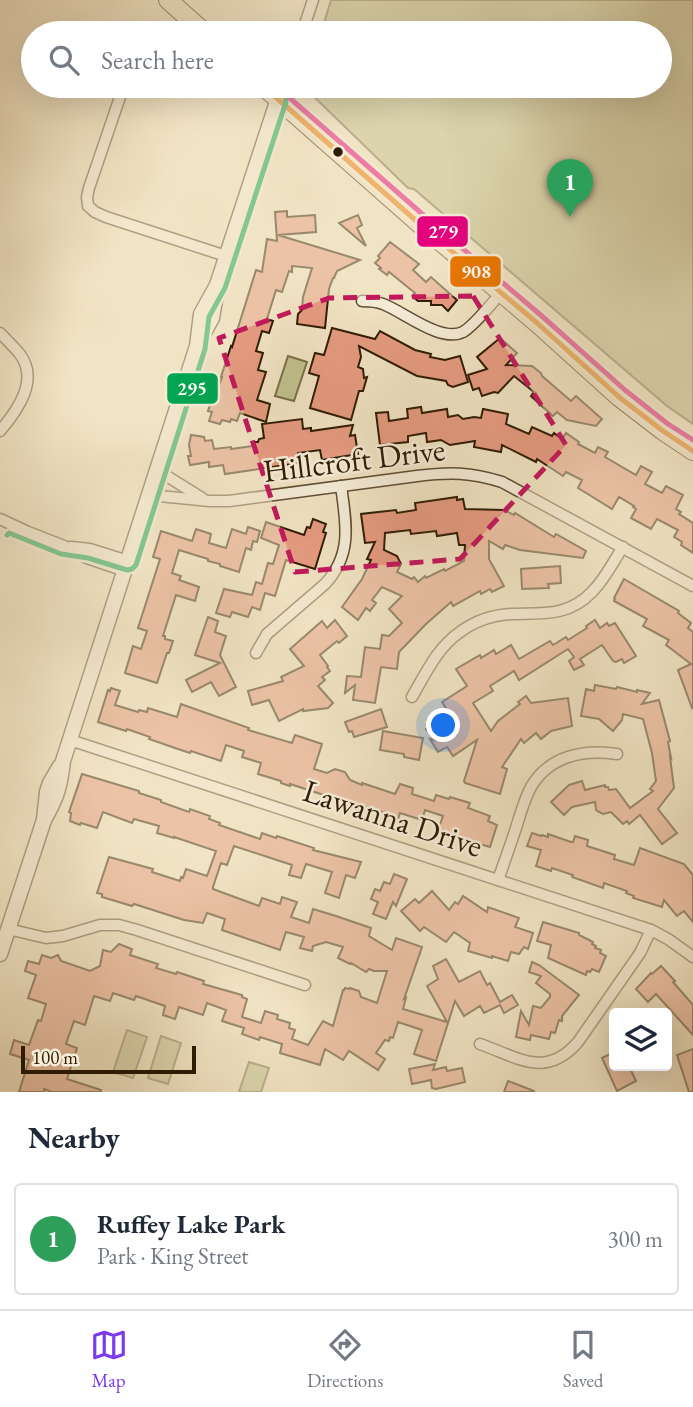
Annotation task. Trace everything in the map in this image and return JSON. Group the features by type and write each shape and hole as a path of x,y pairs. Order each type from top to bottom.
{"main road":[{"path":"168,0 192,21"},
{"path":"287,98 422,226 635,410 693,451"}],"street":[{"path":"306,21 313,0"},
{"path":"120,98 89,188 88,206 106,217 226,256"},
{"path":"0,954 44,820 47,792 64,761 197,346 201,314 216,285 279,98"},
{"path":"75,213 88,206"},
{"path":"362,301 382,303 435,330 453,335 468,329 501,292"},
{"path":"0,333 21,355 29,372 21,400 0,431"},
{"path":"157,470 204,500"},
{"name":"Hillcroft Drive","path":"149,495 229,502 444,473 469,474 502,482 693,586"},
{"path":"256,653 267,634 325,584 339,565 346,536 341,486"},
{"path":"2,524 64,546 87,558 126,566"},
{"path":"412,697 438,652 460,632 489,617 548,614 575,605 598,586 622,547"},
{"name":"Lawanna Drive","path":"70,740 651,930 693,957"},
{"path":"498,880 525,801 543,772 563,759 584,752 617,754"},
{"path":"8,929 46,938 100,925 120,925 305,985"},
{"path":"480,1044 531,1062 555,1061 569,1053 640,953 651,930"}],"highlighted area":[{"path":"473,296 566,445 460,559 295,572 219,338 329,298"}],"green space":[{"path":"331,0 693,0 693,424 667,406 414,189 408,188 315,98 672,98 672,21 325,21"},
{"path":"288,356 307,362 294,401 275,396"},
{"path":"127,1030 147,1037 133,1078 113,1072"},
{"path":"161,1036 181,1043 168,1084 148,1078"},
{"path":"249,1062 269,1068 261,1092 239,1092"}],"building":[{"path":"287,211 287,217 315,215 316,232 278,235 360,260 337,271 333,278 329,289 325,328 297,324 312,268 292,266 292,272 289,271 282,292 276,290 267,319 273,321 269,333 262,331 256,351 263,353 258,370 266,372 257,400 270,404 266,422 240,413 237,421 222,420 220,424 209,421 212,412 208,411 222,377 256,270 262,272 267,239 277,241 275,212"},
{"path":"358,215 362,225 357,228 366,246 339,223"},
{"path":"390,242 419,264 413,270 426,282 431,277 457,300 448,311 442,305 431,305 431,301 418,301 412,296 415,293 389,272 387,275 379,269 381,268 375,263"},
{"path":"332,328 375,339 380,331 415,350 431,354 430,357 445,360 460,356 468,382 453,387 446,381 417,376 359,346 361,357 358,367 363,369 364,378 367,377 363,391 359,391 351,420 310,408 319,376 309,373 315,353 324,355"},
{"path":"500,338 517,353 506,365 532,366 571,401 576,396 602,419 596,426 567,420 557,412 553,416 531,396 534,392 514,376 498,393 482,396 479,388 473,390 468,375 487,369 477,357"},
{"path":"421,407 422,413 447,409 448,417 458,415 463,419 481,418 483,409 508,414 506,424 529,434 532,427 552,436 554,433 562,439 566,433 579,442 578,444 595,453 598,447 608,452 605,457 636,475 641,466 652,472 645,484 662,493 666,486 683,495 676,509 693,523 693,553 674,537 678,530 657,519 651,529 631,518 636,509 619,497 612,509 578,488 582,480 566,472 563,476 537,459 536,462 502,445 501,452 474,447 475,441 450,445 441,440 427,442 426,433 408,436 408,442 380,445 376,413 388,412 389,421 408,418 407,409"},
{"path":"302,419 303,429 311,428 311,431 353,425 350,436 355,435 358,454 322,460 320,450 298,453 299,463 225,474 223,465 209,467 209,462 190,465 188,456 191,456 191,435 204,437 205,441 212,440 214,449 253,446 252,442 264,438 262,424"},
{"path":"457,497 457,500 463,499 465,509 504,510 514,515 515,513 554,537 556,534 586,551 583,558 520,550 505,545 503,549 489,541 489,559 504,586 492,592 490,589 481,594 480,591 453,606 451,602 399,652 397,669 381,667 375,703 353,700 355,685 345,693 347,676 361,677 365,647 380,649 382,635 389,636 402,623 389,609 402,596 382,587 372,600 376,603 370,611 366,608 358,620 342,607 362,579 371,560 367,559 375,542 365,543 361,514 416,510 415,503","holes":["410,530 411,534 436,531 437,536 457,533 459,545 465,545 464,561 445,571 444,569 426,578 425,576 418,582 414,577 412,579 397,572 401,564 397,556 384,550 385,533"]},
{"path":"313,519 326,524 323,532 326,533 315,569 286,560 275,596 265,593 260,610 252,607 248,617 232,612 230,617 216,613 224,589 252,595 256,582 262,584 268,563 273,564 279,545 261,538 266,522 304,535"},
{"path":"248,527 260,531 251,550 246,548 239,572 179,550 172,573 181,576 179,580 199,587 195,601 176,595 163,636 173,641 157,683 125,673 133,646 141,649 147,631 138,628 160,559 153,557 161,531 192,541 196,529 211,534 209,543 226,548 232,529 246,534"},
{"path":"560,566 561,583 548,584 549,588 522,589 521,569"},
{"path":"624,579 679,611 678,613 691,623 688,628 693,632 692,708 678,670 691,664 666,645 669,640 643,626 647,619 614,601"},
{"path":"208,617 218,621 215,632 226,636 220,655 236,687 219,696 211,682 192,692 186,680 220,663 195,655"},
{"path":"335,620 347,636 320,655 330,671 322,677 325,680 318,686 333,703 328,708 303,709 279,721 269,700 252,705 248,691 283,681 281,677 304,666 290,649 322,621 327,628"},
{"path":"595,620 600,628 607,623 609,626 615,623 636,656 624,663 622,659 616,662 602,645 580,659 584,665 574,670 569,661 574,657 568,649 519,680 514,671 490,686 493,691 473,703 491,731 498,721 526,696 531,703 568,698 572,726 551,731 541,739 536,733 524,743 521,739 502,767 507,769 500,794 465,783 477,740 453,756 447,747 438,752 426,729 449,713 442,702 467,686 456,669 480,655 481,658 494,650 496,654 511,645 519,659 550,641 553,645 566,637 568,640"},
{"path":"595,685 650,693 642,704 659,700 670,741 674,788 658,809 677,833 662,844 640,815 629,824 627,821 623,824 611,812 603,814 596,810 595,802 572,807 564,815 551,802 569,785 582,781 585,790 605,785 609,790 616,789 630,808 653,791 650,789 656,781 643,719 623,714 622,720 613,731 599,719 581,716 586,689 594,691"},
{"path":"111,688 120,691 115,705 138,712 147,712 148,708 177,717 181,704 249,728 248,730 292,743 295,735 322,744 314,769 327,773 335,769 345,772 350,780 362,785 395,794 400,784 413,788 412,794 434,801 436,795 470,803 468,808 490,816 488,821 497,825 490,847 479,846 438,830 443,816 425,810 422,820 400,813 398,819 389,814 281,783 258,774 261,763 242,757 244,751 226,745 221,761 98,722"},
{"path":"381,709 387,727 354,737 352,731 349,732 345,722"},
{"path":"383,731 423,738 419,760 380,750"},
{"path":"82,774 139,791 189,812 190,809 210,816 209,819 220,823 219,825 260,839 262,833 276,838 277,836 314,848 313,850 361,862 355,878 346,875 339,898 325,893 332,872 306,864 301,878 289,875 292,865 234,846 227,865 221,863 213,889 259,906 262,898 280,904 282,897 297,902 291,917 309,923 313,909 336,916 371,928 369,936 392,950 396,938 422,947 403,1009 447,1022 427,986 438,979 433,966 446,959 459,982 480,971 500,1002 512,995 518,1005 504,1013 500,1005 484,1013 480,1006 464,1016 455,1001 436,1061 414,1054 422,1030 398,1022 393,1038 385,1040 376,1053 385,1059 378,1070 349,1051 343,1060 325,1049 320,1065 280,1053 282,1044 242,1034 244,1028 222,1021 226,1010 207,1003 203,1015 179,1007 175,1019 163,1015 165,1006 136,996 134,1000 113,993 110,1001 94,996 85,1025 74,1021 66,1044 77,1048 67,1079 101,1092 52,1092 44,1089 44,1092 19,1092 29,1060 10,1054 14,1040 29,1045 38,1020 41,1021 46,1004 28,998 36,975 25,971 28,961 39,964 42,955 51,958 58,955 61,961 90,971 100,966 103,950 111,952 119,944 132,949 130,955 158,964 156,968 176,974 177,972 204,981 203,984 242,995 247,999 242,1017 261,1023 265,1011 278,1015 277,1019 290,1023 289,1028 295,1030 292,1039 308,1045 323,1021 333,1026 345,988 359,991 361,997 377,1003 387,971 369,969 366,972 338,958 343,947 326,942 313,946 312,951 300,948 304,937 286,932 280,950 222,930 225,919 207,913 203,923 102,897 102,894 97,893 109,857 153,869 152,872 180,881 186,869 207,876 216,851 157,833 159,826 134,819 132,823 103,812 97,828 70,821 69,812"},
{"path":"532,833 548,837 548,834 571,842 575,836 588,840 587,846 615,855 614,859 634,865 640,848 684,864 693,875 693,922 684,911 677,916 664,900 662,907 633,898 627,891 604,883 603,888 552,868 551,871 536,866 541,850 527,846"},
{"path":"394,874 407,879 396,906 393,902 386,919 373,914 378,902 371,899 375,889 380,891 384,882 390,884"},
{"path":"432,891 449,910 455,902 458,904 463,896 487,912 488,907 519,918 515,927 533,933 528,949 524,947 519,954 511,952 508,961 468,951 470,943 454,932 446,942 424,927 420,931 401,911 415,899 419,903"},
{"path":"543,922 579,933 593,942 595,948 606,956 599,972 592,969 587,971 586,975 548,958 551,945 537,941"},
{"path":"532,962 579,995 562,1016 562,1021 559,1020 555,1033 551,1032 549,1039 531,1035 530,1040 516,1037 521,1011 529,1025 533,1006 541,1008 550,997 550,994 536,983 541,976 529,972"},
{"path":"661,966 693,1005 693,1035 672,1012 672,1008 669,1008 656,994 648,1002 636,989"},
{"path":"693,1049 693,1092 689,1092 677,1055"},
{"path":"609,1054 609,1071 631,1071 636,1081 617,1091 602,1058"},
{"path":"435,1064 433,1070 462,1068 465,1082 436,1089 432,1088 431,1080 412,1084 409,1069"},
{"path":"508,1081 534,1091 534,1092 504,1092"}],"transit line":[{"name":"908","path":"277,98 619,397 693,451"},
{"name":"295","path":"7,535 9,533 61,554 88,558 127,570 136,565 205,349 209,317 225,288 286,98"},
{"name":"279","path":"290,98 625,390 693,440"}],"place":[{"name":"Ruffey Lake Park","path":"570,217"}]}
